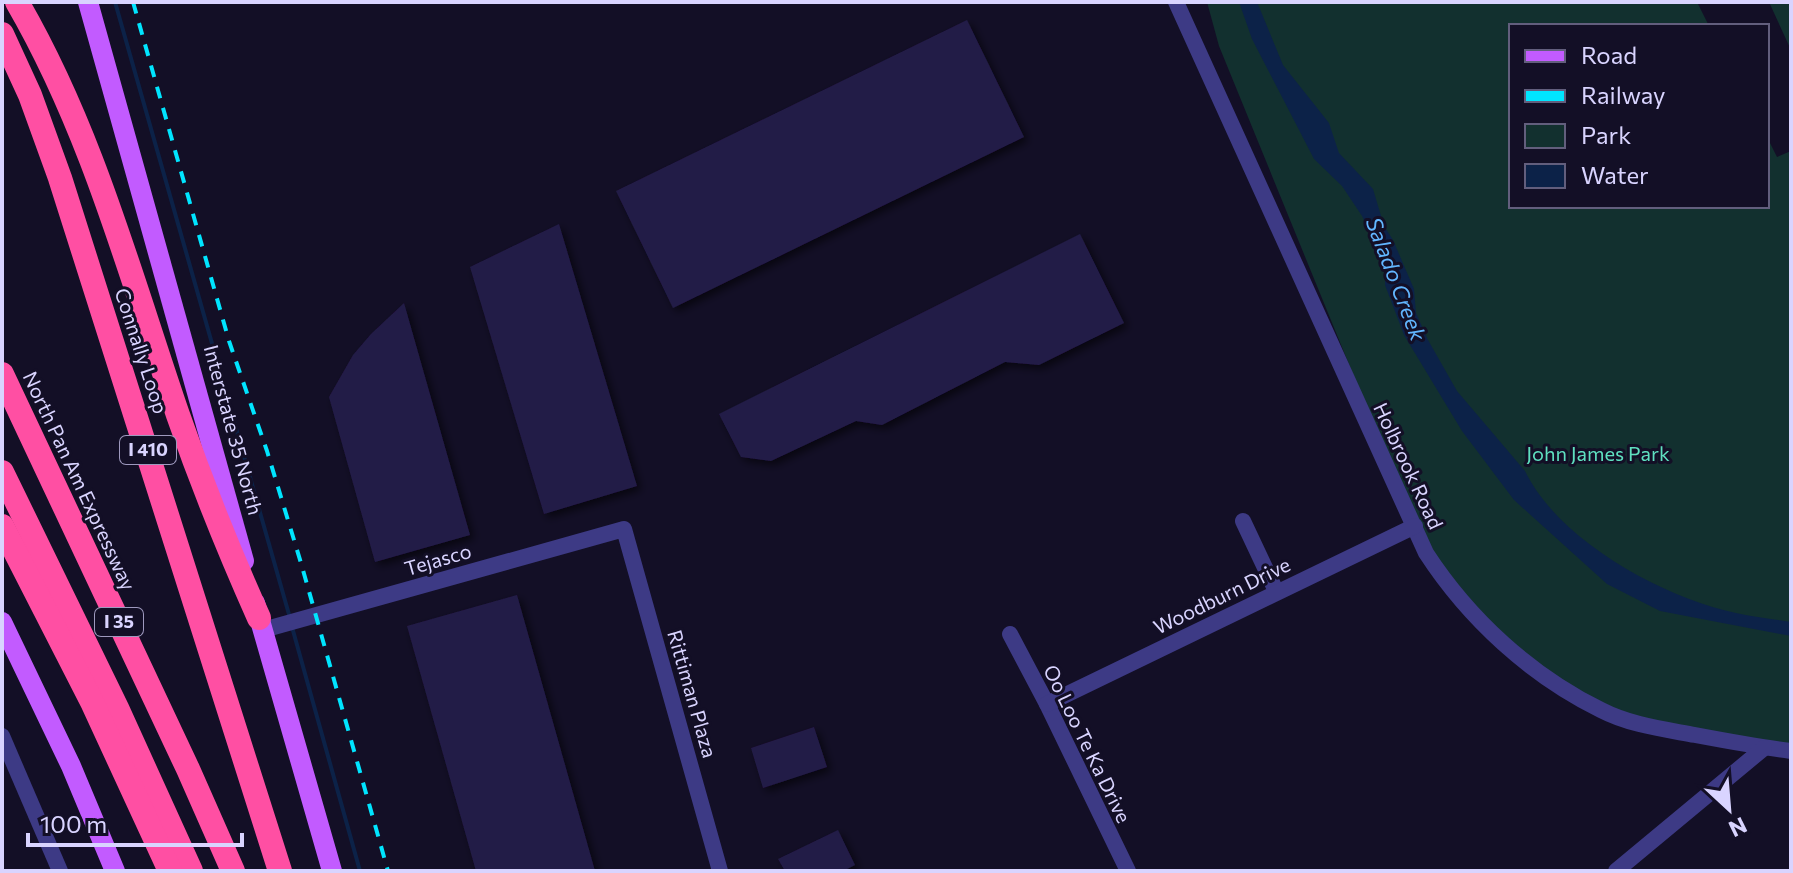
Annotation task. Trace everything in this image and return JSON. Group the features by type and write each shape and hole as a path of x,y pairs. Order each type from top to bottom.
{"highway":[{"path":"17,2 62,90 98,173 218,527 261,624"},
{"name":"Connally Loop","path":"2,34 30,95 65,193 280,871"},
{"name":"North Pan Am Expressway","path":"2,374 233,871"},
{"name":"I 35","path":"2,472 117,708 191,871"},
{"path":"2,526 92,702 170,871"}],"main road":[{"name":"Interstate 35 North","path":"88,2 332,871"},
{"path":"2,622 71,766 115,871"}],"street":[{"name":"Holbrook Road","path":"1176,2 1331,348 1426,553 1444,581 1486,628 1513,652 1548,678 1601,710 1636,723 1791,751"},
{"path":"1243,521 1276,591"},
{"name":"Woodburn Drive","path":"1047,704 1415,526"},
{"name":"Tejasco","path":"261,624 290,622 624,529"},
{"name":"Rittiman Plaza","path":"624,529 720,871"},
{"name":"Oo Loo Te Ka Drive","path":"1010,634 1128,871"},
{"path":"2,736 60,871"},
{"path":"1616,871 1764,748"}],"green space":[{"name":"John James Park","path":"1207,2 1697,2 1708,24 1509,24 1509,208 1769,208 1769,141 1777,157 1791,151 1791,750 1622,718 1530,664 1467,606 1415,526 1219,46"},
{"path":"1769,2 1791,2 1791,50"}],"water":[{"name":"Salado Creek","path":"1239,2 1257,2 1283,65 1329,123 1339,153 1373,189 1384,226 1414,289 1416,313 1428,340 1457,391 1525,471 1541,497 1587,542 1646,579 1707,605 1791,622 1791,636 1660,611 1607,584 1514,500 1462,431 1404,335 1385,285 1385,265 1362,216 1342,186 1314,159 1252,39"}],"building":[{"path":"967,20 1024,137 673,308 616,191"},
{"path":"559,224 637,486 544,514 470,267"},
{"path":"1080,234 1124,323 1039,365 1005,362 882,425 856,421 771,461 741,457 719,414"},
{"path":"404,303 470,535 375,562 329,397 353,355"},
{"path":"517,595 595,871 476,871 407,626"},
{"path":"814,727 827,767 763,788 751,748"},
{"path":"838,830 855,865 843,871 785,871 778,859"}],"waterway":[{"path":"115,2 290,618"},
{"path":"292,627 360,871"}],"railway":[{"path":"133,2 229,341 301,563 388,871"}]}
